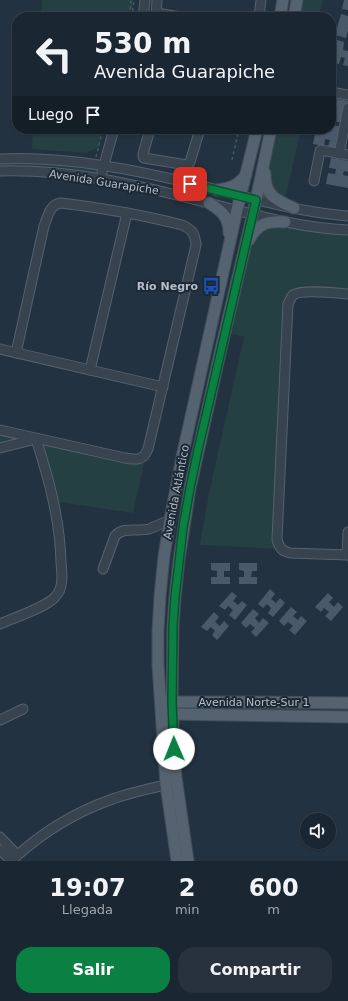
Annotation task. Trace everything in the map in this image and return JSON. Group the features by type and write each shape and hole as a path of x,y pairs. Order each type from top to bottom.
{"main road":[{"path":"281,12 283,0"},
{"path":"295,12 297,0"},
{"name":"Avenida Atlántico","path":"188,861 176,777 174,749 158,665 159,610 164,556 182,457 255,134"},
{"name":"Avenida Atlántico","path":"177,861 166,785 163,745 175,597 183,528 190,488 253,215 270,134"},
{"path":"266,156 265,184 267,189 272,196 279,201 294,208"},
{"path":"218,190 235,186 246,174"},
{"path":"209,203 219,209 227,221 229,227 229,246"},
{"path":"245,249 254,231 259,227 271,222 286,222"},
{"name":"Avenida Norte-Sur 1","path":"167,708 247,702 348,703"},
{"name":"Avenida Norte-Sur 1","path":"167,708 348,717"}],"street":[{"path":"144,12 145,0"},
{"path":"156,12 157,0"},
{"path":"260,12 262,0"},
{"path":"336,93 348,95"},
{"path":"314,181 321,150 344,154 348,108"},
{"path":"100,179 99,166 112,134"},
{"path":"149,134 142,157 187,165 190,162 198,134"},
{"name":"Avenida Guarapiche","path":"0,159 38,159 99,166 172,180 294,208 329,215 348,216"},
{"name":"Avenida Guarapiche","path":"0,171 51,172 100,179 169,193 286,222 348,230"},
{"path":"0,430 124,458 143,458 148,449 196,245 192,230 182,225 127,213 61,203 53,205 44,226 16,353"},
{"path":"90,370 127,213"},
{"path":"348,294 312,292 298,293 290,298 288,304 277,540 278,545 285,552 348,555 348,532"},
{"path":"0,349 163,387"},
{"path":"0,448 36,439"},
{"path":"0,624 53,600 58,593 62,582 61,551 57,518 50,486 36,439"},
{"path":"103,570 115,536 119,532 126,530 147,529 170,520"},
{"path":"0,720 23,709"},
{"path":"13,859 38,838 55,827 95,806 111,799 166,785"},
{"path":"0,837 13,859"},
{"path":"0,850 13,859"}],"path":[{"path":"130,12 132,0"},
{"path":"132,0 132,12"},
{"path":"99,166 102,134"},
{"path":"232,160 238,134"}],"green space":[{"path":"42,0 133,0 132,12 41,12"},
{"path":"297,0 323,0 319,12 295,12"},
{"path":"33,134 102,134 99,147 86,153 32,149"},
{"path":"270,134 300,134 284,204 279,201 265,176"},
{"path":"0,159 103,166 100,179 0,171"},
{"path":"265,224 348,230 348,294 304,292 288,304 281,549 200,545 209,493 244,337 225,332 245,249"},
{"path":"0,430 125,458 146,454 133,513 53,501 36,439 0,448"},
{"path":"172,702 348,703 348,717 172,714"}],"building":[{"path":"344,0 348,0 348,10 342,9"},
{"path":"341,14 348,16 348,31 346,38 336,35"},
{"path":"336,40 344,42 343,50 348,51 348,66 343,65 345,58 341,57 339,64 336,63"},
{"path":"337,99 348,101 344,123 336,122"},
{"path":"336,126 343,127 339,149 328,147 330,140 325,139 324,146 313,144 315,134 336,134"},
{"path":"331,158 348,161 348,172 344,171 343,175 348,176 348,188 326,184 328,173 335,174 336,169 329,168"},
{"path":"211,563 230,563 230,571 224,571 224,577 230,577 230,584 211,584 211,577 217,577 217,571 211,570"},
{"path":"239,563 257,563 257,571 252,571 251,577 257,577 257,584 239,584 239,577 244,577 244,571 239,570"},
{"path":"270,589 275,594 271,599 276,603 280,598 285,603 273,617 268,613 271,608 267,604 263,608 258,604"},
{"path":"232,592 237,596 233,601 238,605 242,601 247,605 235,620 229,615 233,610 228,606 225,610 219,606"},
{"path":"328,593 333,598 329,602 334,607 338,602 343,607 331,621 325,616 329,612 324,608 321,612 315,607"},
{"path":"291,607 297,612 293,616 298,620 301,616 307,621 295,635 289,630 293,626 288,622 284,626 279,621"},
{"path":"253,609 259,614 255,618 259,623 263,618 269,623 256,637 251,632 255,628 250,624 246,628 241,623"},
{"path":"214,612 219,617 215,622 220,626 224,621 229,626 217,640 212,635 215,631 211,627 207,631 201,627"}],"place":[{"name":"Río Negro","path":"211,286"}],"route":[{"path":"174,749 172,702 173,626 178,560 198,450 256,200 190,184"}]}
